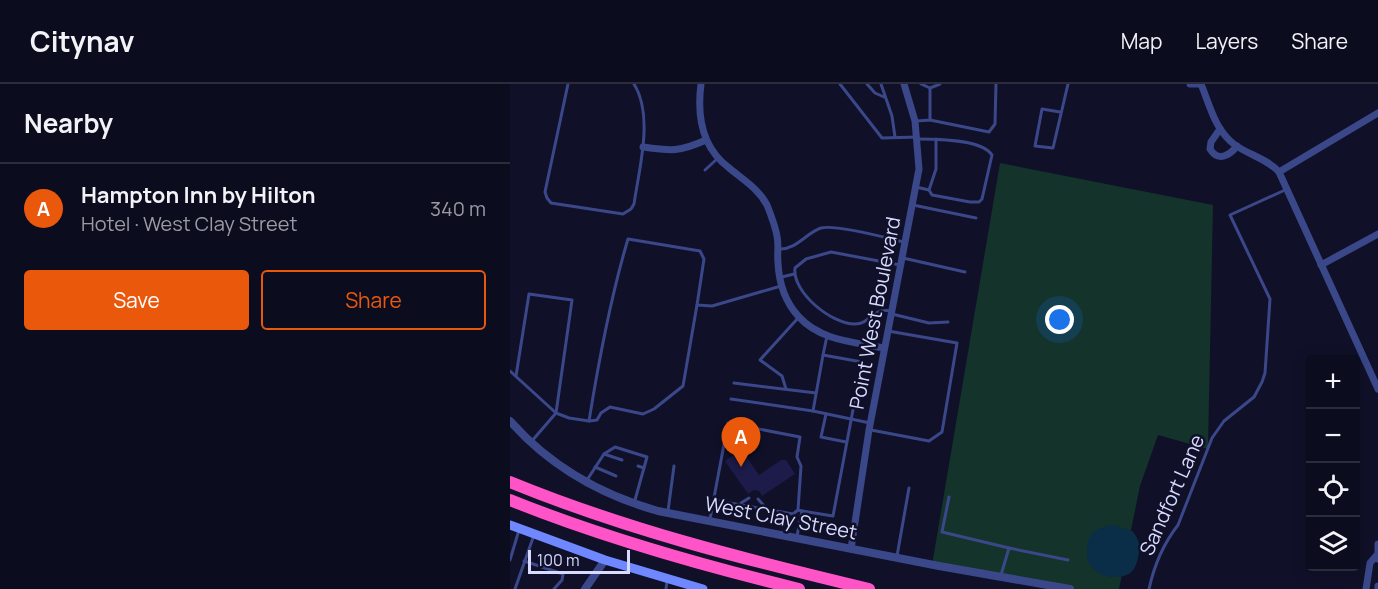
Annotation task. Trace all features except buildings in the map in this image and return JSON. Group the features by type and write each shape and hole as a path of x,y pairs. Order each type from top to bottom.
{"highway":[{"path":"510,482 598,515 679,541 869,589"},
{"path":"510,500 639,546 799,589"}],"main road":[{"path":"515,526 667,584 703,589"}],"street":[{"path":"700,84 700,119 706,140 718,158 750,183 766,203 777,237 780,282 791,307 815,330 827,336 884,348"},
{"path":"1190,84 1200,84 1220,129 1238,146 1267,162 1279,172 1378,389"},
{"name":"Point West Boulevard","path":"851,549 870,426 919,169 915,121 906,85"},
{"path":"1279,172 1378,113"},
{"path":"1220,129 1211,142 1209,150 1213,154 1220,157 1225,156 1238,146"},
{"path":"643,147 682,150 706,140"},
{"path":"1320,265 1378,234"},
{"name":"West Clay Street","path":"510,421 531,442 561,466 586,482 634,504 668,513 897,558 1070,589"},
{"path":"1366,589 1370,563 1377,558 1378,544"},
{"path":"585,589 605,560"}],"lane":[{"path":"568,84 545,192 547,198 551,203 623,214 634,204 643,147 641,103 634,84"},
{"path":"840,84 882,138 936,139 977,145 986,148 992,154 982,199 979,202 932,195 929,190 916,187"},
{"path":"867,84 875,93 886,98"},
{"path":"881,84 892,116 895,138"},
{"path":"921,84 930,88 940,84"},
{"path":"915,121 930,120 989,132 995,124 996,84"},
{"path":"1060,112 1042,109 1035,146 1053,148 1068,84"},
{"path":"930,88 930,120"},
{"path":"929,190 936,169 936,139"},
{"path":"705,170 718,158"},
{"name":"Sandfort Lane","path":"1149,589 1159,558 1178,525 1212,438 1224,421 1254,397 1265,373 1270,299 1230,215 1287,189"},
{"path":"913,206 976,218"},
{"path":"778,249 793,246 822,228 851,230 905,242"},
{"path":"510,371 556,413 569,418 589,421 597,420 601,413 610,407 642,414 654,409 683,386 704,259 700,251 628,239 606,318 589,421"},
{"path":"948,322 929,323 883,310 866,321 856,324 842,322 827,315 809,299 795,274 795,268 806,259 831,252 965,272"},
{"path":"697,305 712,306 780,282 795,274"},
{"path":"516,376 529,294 572,300 556,413 531,442"},
{"path":"786,389 782,376 760,360 799,317"},
{"path":"731,399 851,419 929,441 942,432 957,343 888,331"},
{"path":"813,411 827,336"},
{"path":"713,500 793,513 798,510 833,516 861,362 823,355"},
{"path":"734,383 816,393"},
{"path":"826,414 821,437 847,442"},
{"path":"709,521 728,423 800,437 797,457 801,466 798,510"},
{"path":"586,482 604,454 615,447 647,457 634,504"},
{"path":"604,454 622,460"},
{"path":"638,466 644,468"},
{"path":"668,513 675,466"},
{"path":"595,467 616,476"},
{"path":"632,482 639,484"},
{"path":"897,558 909,488"},
{"path":"949,497 942,532 1068,560"},
{"path":"739,504 749,498"},
{"path":"758,499 767,509"},
{"path":"796,538 802,511"},
{"path":"510,560 515,526"},
{"path":"515,589 534,534"},
{"path":"1001,577 1010,548"},
{"path":"524,561 563,574 562,580 554,589"}],"green space":[{"path":"1000,163 1213,205 1208,449 1158,435 1140,486 1119,589 1058,589 932,565"}],"water":[{"path":"1112,525 1132,531 1139,543 1139,555 1130,573 1112,577 1097,572 1092,567 1088,561 1087,548 1092,533"}],"place":[{"name":"Hampton Inn by Hilton","path":"741,467"}]}
